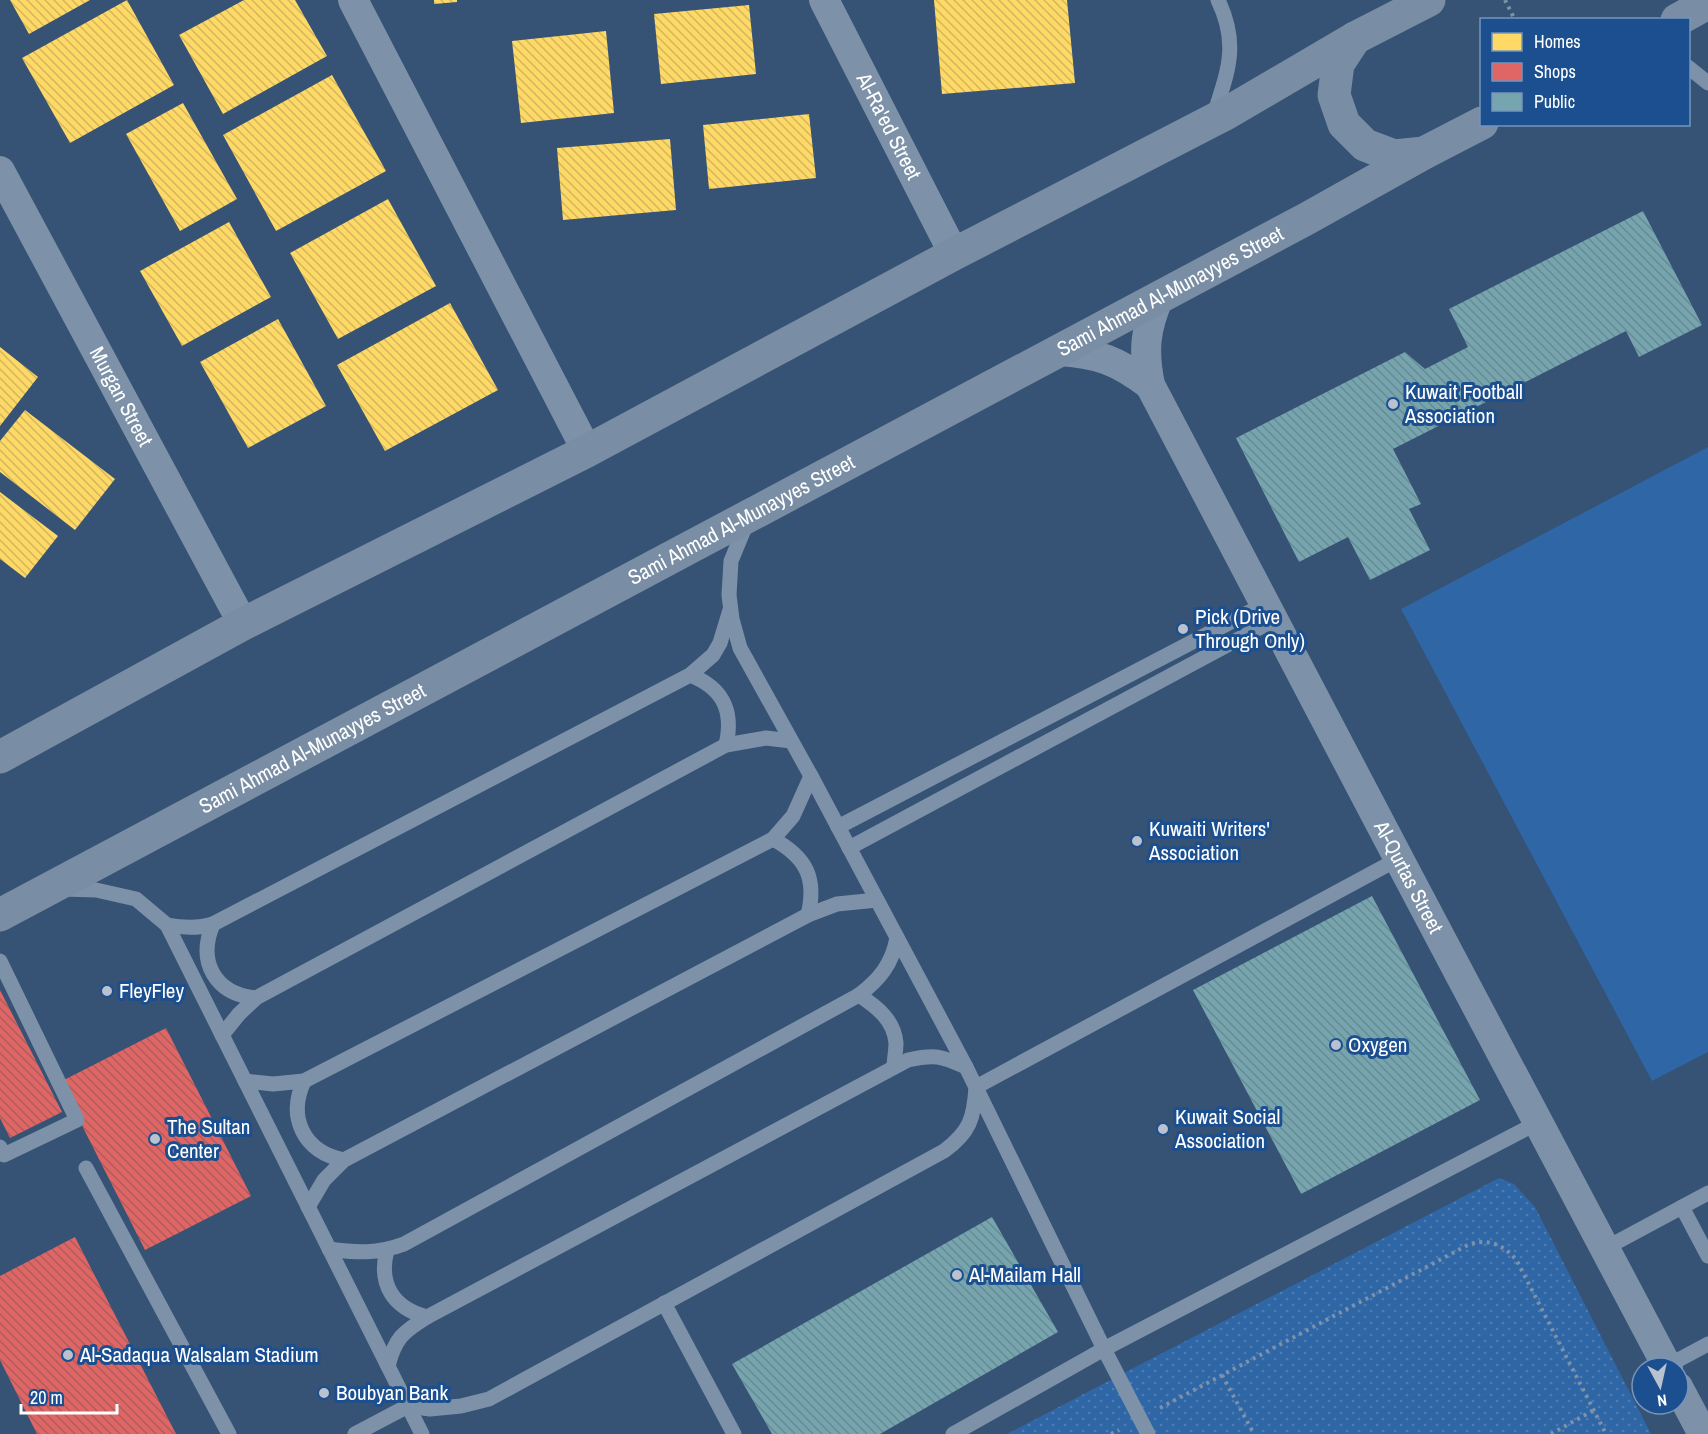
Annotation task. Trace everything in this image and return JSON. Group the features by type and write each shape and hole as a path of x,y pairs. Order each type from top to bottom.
{"main road":[{"path":"0,757 243,624 587,451 954,254 1212,121 1355,39 1429,0"},
{"path":"1681,18 1708,3"},
{"path":"1355,39 1338,64 1334,94 1344,123 1365,145 1394,156 1424,153"},
{"name":"Sami Ahmad Al-Munayyes Street","path":"0,915 749,517 1480,124"}],"street":[{"path":"353,0 587,451"},
{"name":"Al-Ra'ed Street","path":"824,0 954,254"},
{"name":"Murgan Street","path":"0,171 243,624"},
{"name":"Al-Qurtas Street","path":"1159,297 1150,318 1146,340 1146,362 1150,385 1661,1356"},
{"name":"Al-Qurtas Street","path":"1058,351 1083,352 1107,359 1130,370 1150,385"},
{"name":"Al-Qurtas Street","path":"1690,1410 1703,1434"}],"lane":[{"path":"1212,121 1228,67 1231,42 1226,17 1218,0"},
{"path":"1690,68 1708,83"},
{"path":"749,517 731,561 730,609 740,648 966,1067 1148,1434"},
{"path":"167,925 192,928 213,924 690,675 713,655 720,643 730,609"},
{"path":"838,827 1270,612"},
{"path":"849,848 1270,612"},
{"path":"690,675 704,681 724,702 729,716 730,730 726,745"},
{"path":"222,1035 256,998 726,745 766,738 791,741"},
{"path":"245,1081 273,1084 304,1081 773,839 793,816 811,777"},
{"path":"773,839 787,846 799,857 807,870 812,884 812,900 808,915"},
{"path":"976,1087 1400,858"},
{"path":"52,889 96,890 136,899 167,925 422,1434"},
{"path":"308,1207 324,1180 344,1160 808,915 837,904 877,900"},
{"path":"213,924 206,949 213,974 231,992 243,997 256,998"},
{"path":"329,1249 366,1253 387,1250 859,995 873,985 887,967 894,953 897,938"},
{"path":"0,961 76,1120 4,1155 0,1147"},
{"path":"859,995 878,1007 890,1022 896,1042 894,1068"},
{"path":"388,1366 396,1344 406,1330 427,1317 908,1060 928,1056 950,1060 966,1067"},
{"path":"304,1081 298,1093 297,1106 302,1131 319,1151 344,1160"},
{"path":"355,1434 408,1406 430,1409 461,1407 489,1399 944,1151 962,1136 970,1124 975,1110 976,1087"},
{"path":"953,1434 1104,1349 1537,1123"},
{"path":"86,1168 229,1434"},
{"path":"1604,1249 1708,1193"},
{"path":"1682,1207 1708,1256"},
{"path":"387,1250 384,1275 394,1298 409,1310 427,1317"},
{"path":"664,1303 734,1434"},
{"path":"1690,1359 1708,1344"}],"path":[{"path":"1505,0 1514,18"},
{"path":"1111,1434 1466,1246 1473,1243 1490,1242 1506,1249 1517,1261 1606,1434"},
{"path":"1222,1375 1254,1434"},
{"path":"1551,1434 1594,1410"}],"shaded area":[{"path":"1708,447 1708,1052 1652,1081 1401,609"},
{"path":"1499,1178 1514,1184 1535,1207 1630,1393 1630,1416 1642,1416 1651,1434 1007,1434"}],"building: Homes":[{"path":"10,0 90,0 29,34"},
{"path":"127,0 174,85 70,143 22,58"},
{"path":"244,0 295,0 327,56 223,114 179,35"},
{"path":"434,0 457,0 457,2 434,4"},
{"path":"934,0 1067,0 1075,83 942,94"},
{"path":"749,5 756,74 661,84 654,14"},
{"path":"606,31 614,113 521,123 512,41"},
{"path":"332,75 386,171 276,231 223,135"},
{"path":"183,103 237,199 180,231 126,134"},
{"path":"809,114 816,178 709,189 703,125"},
{"path":"670,139 676,210 563,220 557,148"},
{"path":"388,199 436,286 338,339 290,253"},
{"path":"229,222 271,297 182,346 140,271"},
{"path":"450,303 498,390 385,451 337,365"},
{"path":"278,319 326,406 248,448 200,362"},
{"path":"0,347 38,377 0,426"},
{"path":"25,410 115,479 75,530 0,472 0,441"},
{"path":"0,492 58,536 25,578 0,559"}],"building: Shops":[{"path":"0,990 62,1112 10,1138 0,1118"},
{"name":"The Sultan Center","path":"166,1028 251,1196 145,1250 60,1082"},
{"name":"Al-Sadaqua Walsalam Stadium","path":"75,1237 176,1434 37,1434 0,1360 0,1276"}],"building: Public":[{"name":"Kuwait Football Association","path":"1643,211 1702,325 1639,357 1626,331 1393,449 1421,504 1409,509 1430,550 1370,580 1348,537 1299,562 1236,438 1405,352 1425,369 1468,347 1449,309"},
{"name":"Oxygen","path":"1372,896 1480,1100 1301,1194 1193,990"},
{"name":"Al-Mailam Hall","path":"992,1217 1058,1332 880,1434 772,1434 732,1364"}],"place":[{"name":"Kuwait Football Association","path":"1393,404"},
{"name":"Pick (Drive Through Only)","path":"1183,629"},
{"name":"Kuwaiti Writers' Association","path":"1137,841"},
{"name":"FleyFley","path":"107,991"},
{"name":"Oxygen","path":"1336,1045"},
{"name":"Kuwait Social Association","path":"1163,1129"},
{"name":"The Sultan Center","path":"155,1139"},
{"name":"Al-Mailam Hall","path":"957,1275"},
{"name":"Al-Sadaqua Walsalam Stadium","path":"68,1355"},
{"name":"Boubyan Bank","path":"324,1393"}]}
